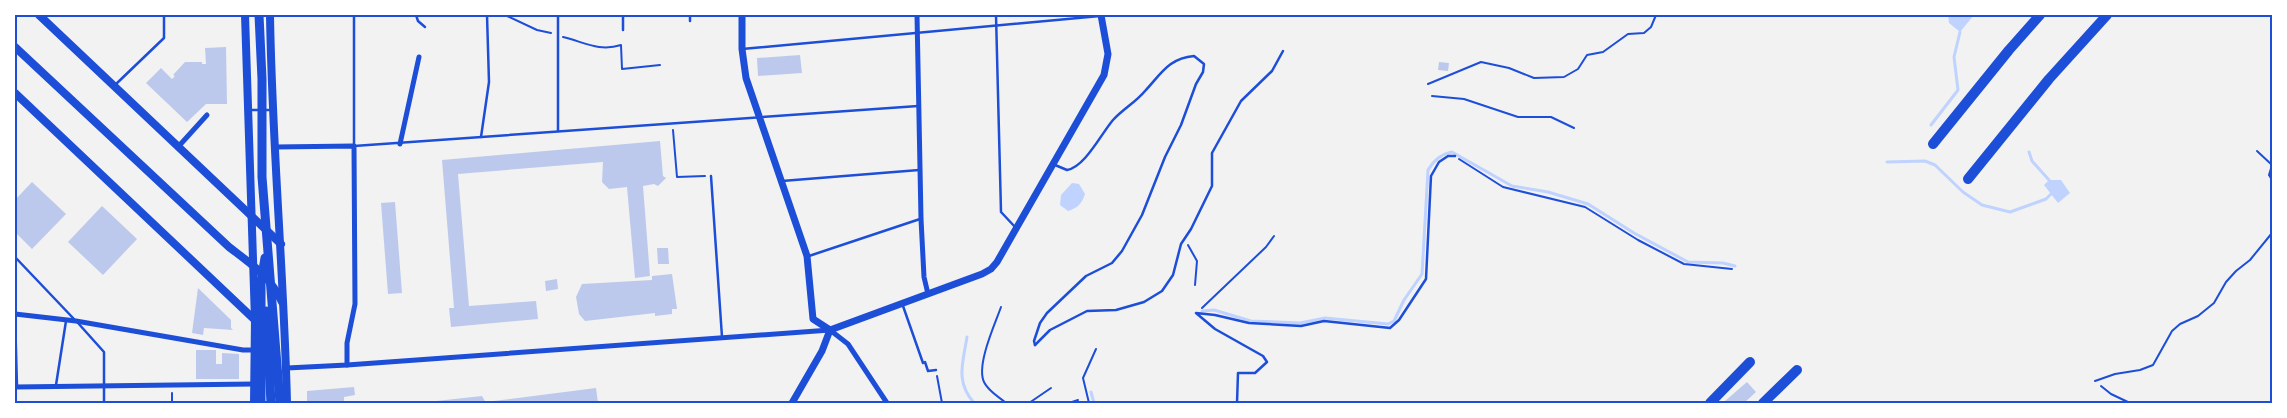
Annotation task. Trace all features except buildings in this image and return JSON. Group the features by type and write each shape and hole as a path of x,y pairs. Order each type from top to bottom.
{"highway":[{"path":"259,15 262,79 262,177 279,364 280,403"},
{"path":"1933,144 2009,50 2040,15"},
{"path":"1968,179 2049,79 2107,15"},
{"path":"261,403 261,282 267,242"},
{"path":"262,273 268,326 271,403"},
{"path":"1710,403 1750,362"},
{"path":"1763,403 1798,370"}],"main road":[{"path":"39,15 282,244"},
{"path":"245,15 255,320 254,403"},
{"path":"270,15 272,110 282,244 287,403"},
{"path":"15,47 216,235 262,273 275,286 284,308"},
{"path":"15,94 255,320"}],"street":[{"path":"742,15 742,49 746,78 807,256 813,319 848,344 887,403"},
{"path":"917,15 924,276 928,294"},
{"path":"287,368 830,330 991,269 1017,229 1104,75 1108,54 1102,16"},
{"path":"400,144 419,57"},
{"path":"178,147 207,115"},
{"path":"275,147 354,146 355,304 347,343 347,365"},
{"path":"15,314 76,321 243,350 254,350"},
{"path":"794,402 822,351 830,330"},
{"path":"16,387 254,384"}],"lane":[{"path":"114,86 164,38 164,15"},
{"path":"354,15 354,146 919,106"},
{"path":"416,15 418,21 425,26"},
{"path":"481,137 489,82 487,15"},
{"path":"558,15 558,131"},
{"path":"623,15 623,30"},
{"path":"690,15 690,21"},
{"path":"996,15 1001,212 1017,229"},
{"path":"742,49 1102,16"},
{"path":"1054,165 1067,170 1078,166 1114,120 1146,91 1157,76 1172,62 1194,56 1204,64 1203,72 1196,84 1181,125 1165,157 1142,215 1122,251 1112,263 1086,276 1047,313 1040,323 1034,341 1035,345 1050,330 1087,312 1116,310 1144,302 1162,291 1173,276 1181,244 1191,229 1212,186 1212,153 1241,100 1272,72 1283,51"},
{"path":"247,110 272,110"},
{"path":"1196,313 1215,314 1249,323 1301,326 1324,321 1390,328 1399,320 1426,279 1431,176 1439,162 1448,156 1455,156"},
{"path":"781,181 920,170"},
{"path":"710,176 722,338"},
{"path":"807,256 922,219"},
{"path":"15,257 104,352 104,403"},
{"path":"902,304 923,363 925,362 928,371 936,370"},
{"path":"1196,313 1215,329 1263,356 1267,362 1255,373 1238,373 1237,403"},
{"path":"15,314 16,387"},
{"path":"56,386 66,320"}],"path":[{"path":"1428,84 1481,62 1509,68 1534,78 1568,77 1581,66 1587,55 1602,52 1628,34 1644,33 1651,27 1656,15"},
{"path":"621,45 622,69 660,65"},
{"path":"1432,96 1464,99 1518,117 1551,117 1574,128"},
{"path":"673,123 677,177 710,176"},
{"path":"2257,151 2272,165 2269,175 2272,180"},
{"path":"1455,156 1504,187 1585,207 1638,240 1684,264 1732,269"},
{"path":"2095,381 2153,365 2172,331 2180,324 2198,316 2214,303 2226,282 2250,260 2272,233"},
{"path":"1196,313 1266,247 1274,236"},
{"path":"1187,244 1197,261 1195,285"},
{"path":"1001,307 983,360 982,376 988,389 1006,403"},
{"path":"1089,403 1083,378 1096,349"},
{"path":"936,370 942,403"},
{"path":"172,386 172,403"},
{"path":"2101,386 2111,394 2130,403"},
{"path":"1029,403 1051,388"},
{"path":"1069,403 1078,400"}],"water":[{"path":"1948,15 1974,15 1960,32 1949,23"},
{"path":"2049,180 2061,180 2070,193 2058,203 2044,185"},
{"path":"1072,183 1079,184 1085,194 1079,205 1068,211 1060,205 1061,195"}],"waterway":[{"path":"1931,125 1958,90 1954,57 1960,32"},
{"path":"1202,311 1214,310 1251,321 1300,323 1325,318 1388,324 1394,321 1404,300 1422,274 1428,170 1438,158 1452,152 1512,186 1548,192 1588,204 1634,233 1688,262 1723,263 1735,266"},
{"path":"2029,152 2032,161 2049,180"},
{"path":"1887,162 1925,161 1935,165 1963,192 1982,205 2010,212 2046,199 2051,194"},
{"path":"967,337 962,364 962,379 964,387 974,403"},
{"path":"1091,392 1094,403"}]}
